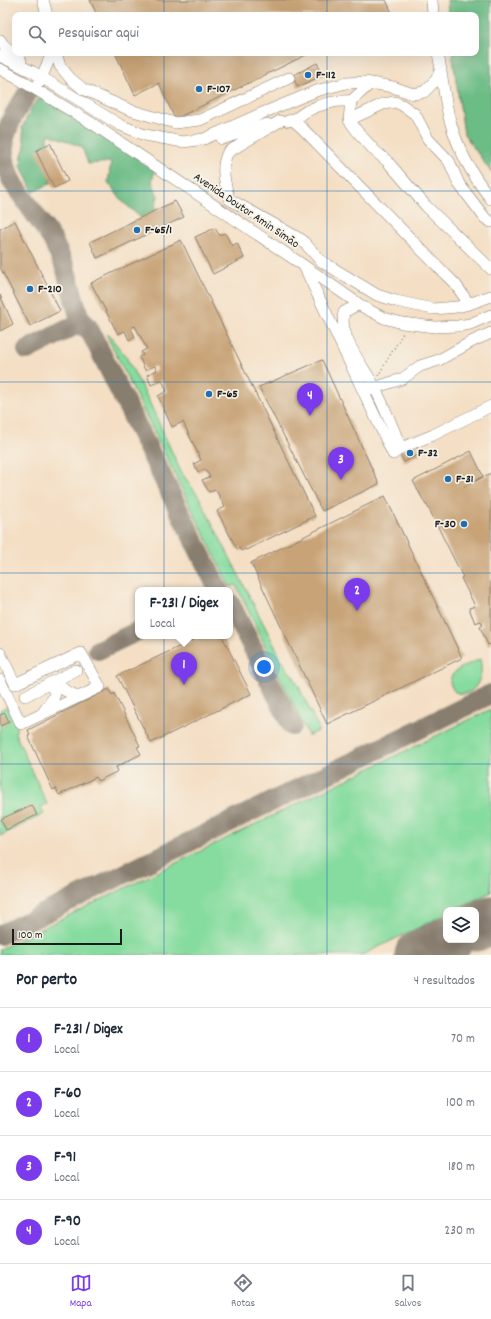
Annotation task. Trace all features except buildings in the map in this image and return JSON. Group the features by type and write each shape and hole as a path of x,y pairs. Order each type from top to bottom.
{"street":[{"path":"43,0 46,12"},
{"path":"432,0 433,12"},
{"path":"0,40 5,48 12,54"},
{"path":"0,56 38,75 120,125 145,135 183,142 202,139 316,91 346,83 364,82 393,87 413,94 424,92 436,80 441,68"},
{"path":"14,56 26,64 38,75"},
{"path":"36,89 38,75 50,56"},
{"path":"57,56 60,66 70,78 83,89 130,110 176,124 200,120 289,78"},
{"path":"439,56 449,116 460,151 478,183 491,199"},
{"name":"Avenida Doutor Amin Simão","path":"0,69 94,124 359,304 384,318 407,324 435,327 470,324 491,315"},
{"path":"202,139 205,141 220,139 249,129 280,121 293,120 324,104 336,101 351,101 370,84"},
{"path":"351,101 350,120 375,151 387,161 426,206 491,269"},
{"path":"350,120 383,104 395,102 415,114 428,139 449,161 459,184 485,218 491,222"},
{"path":"293,120 456,285 469,304"},
{"path":"280,121 228,152 225,158 223,170 229,199 302,240 321,261 377,295 396,301 433,309 457,307 491,296"},
{"path":"303,265 324,308 370,388 401,448 433,435 491,406"},
{"path":"324,308 344,312 359,304"},
{"path":"344,312 344,330 370,388"},
{"path":"370,388 402,379 420,366 439,360 491,333"},
{"path":"0,654 15,684 82,653 100,688 21,724 4,701 0,680"},
{"path":"25,696 76,670"},
{"path":"54,681 64,690 79,697"},
{"path":"42,714 54,697 54,681"}],"path":[{"path":"370,388 407,324"}],"green space":[{"path":"447,0 491,0 491,172 464,134 452,56 479,56 479,12 448,12"},
{"path":"42,95 85,122 155,170 152,181 158,196 153,215 140,217 122,201 108,182 111,162 88,164 82,147 49,134 43,161 51,183 33,192 21,166 22,155 25,147 22,128 32,107"},
{"path":"108,334 126,357 148,399 181,472 199,497 285,666 294,677 318,727 318,731 308,735 236,585 230,587 107,336"},
{"path":"480,659 481,672 480,679 477,684 468,692 462,694 455,692 450,680 452,675 456,671"},
{"path":"8,706 18,723 15,733 47,804 41,807 44,814 0,836 0,710"},
{"path":"491,709 491,892 460,907 443,907 443,915 362,955 0,955 0,949"}],"taxiway":[{"path":"28,92 12,118 5,137 4,153 6,166 11,180 52,239 65,267 79,316 92,335"},
{"path":"27,350 74,326 84,325 88,327 217,587"},
{"path":"233,609 292,726"},
{"path":"98,650 135,632"},
{"path":"0,935 491,694"}],"runway":[{"path":"479,926 491,920"},
{"path":"419,955 443,943"}],"place":[{"name":"F-112","path":"308,75"},
{"name":"F-107","path":"199,89"},
{"name":"F-65/1","path":"137,230"},
{"name":"F-210","path":"30,289"},
{"name":"F-65","path":"209,394"},
{"name":"F-90","path":"310,416"},
{"name":"F-32","path":"410,453"},
{"name":"F-31","path":"448,479"},
{"name":"F-91","path":"341,480"},
{"name":"F-30","path":"464,524"},
{"name":"F-60","path":"357,611"},
{"name":"F-231 / Digex","path":"184,685"}]}
